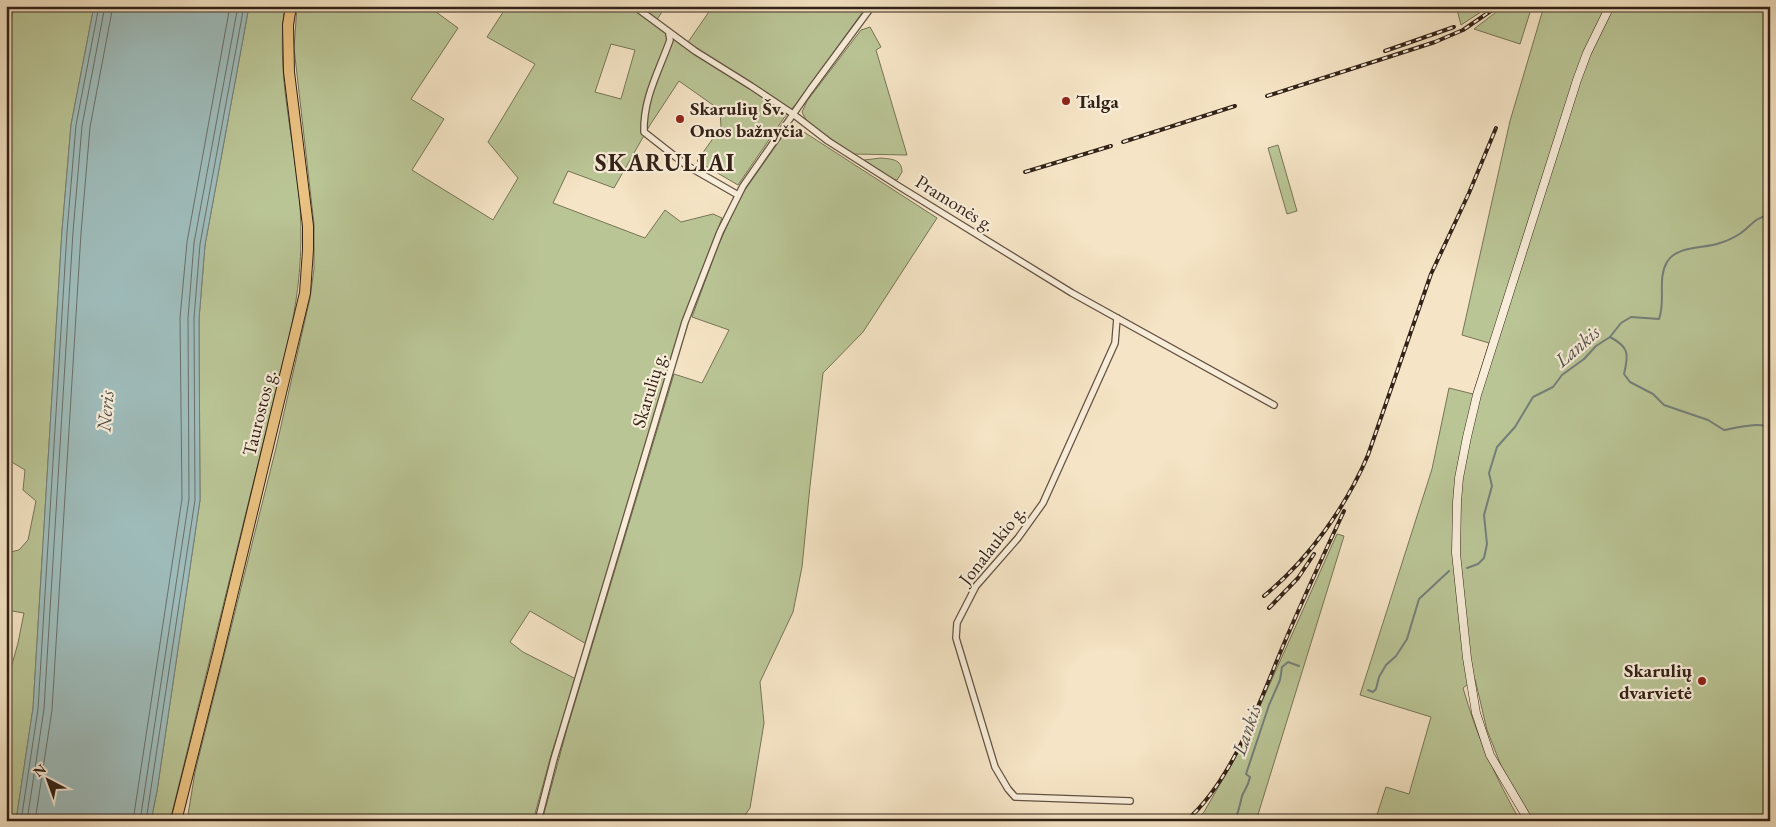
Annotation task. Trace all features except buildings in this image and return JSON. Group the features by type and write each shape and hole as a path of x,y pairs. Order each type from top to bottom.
{"highway":[{"name":"Taurostos g.","path":"176,821 221,644 305,292 308,226 289,72 288,25 291,6"}],"main road":[{"path":"1529,821 1490,755 1476,713 1467,658 1456,553 1459,478 1477,396 1566,114 1587,53 1610,6"}],"street":[{"name":"Pramonės g.","path":"634,6 660,24 670,34 793,114 828,141 902,189 1072,293 1274,405"},
{"name":"Skarulių g.","path":"538,821 554,759 685,322 720,232 738,195 793,114 872,6"},
{"path":"670,34 670,40 649,95 644,114 644,132 686,165 738,195"},
{"name":"Jonalaukio g.","path":"1117,318 1115,343 1043,504 1018,538 976,586 958,623 956,638 995,768 1008,789 1016,797 1130,802"}],"green space":[{"path":"14,6 94,6 71,125 62,231 33,708 16,821 6,821 6,686 24,613 6,610 6,553 19,550 28,540 36,501 23,490 25,470 6,460 6,50"},
{"path":"249,6 285,6 282,56 298,181 301,223 298,288 289,338 170,821 151,821 200,500 199,319 205,245"},
{"path":"297,6 428,6 458,28 411,99 444,119 412,170 493,220 518,178 488,142 535,64 487,37 507,6 666,6 656,21 686,45 713,6 867,6 786,115 738,185 697,161 721,127 720,110 679,81 650,125 614,188 568,171 553,203 645,238 665,210 681,222 713,214 722,218 693,294 588,645 530,611 510,642 523,652 576,679 552,752 533,821 187,821 195,772 276,448 310,298 314,269 314,224 294,48","holes":["611,44 635,50 621,99 595,92"]},
{"path":"1456,6 1490,6 1461,25"},
{"path":"1504,6 1532,6 1520,44 1474,29"},
{"path":"1544,6 1770,6 1770,821 1533,821 1502,768 1487,730 1475,679 1463,688 1468,706 1487,756 1520,821 1375,821 1386,787 1409,794 1431,717 1360,695 1432,469 1449,388 1473,394 1489,343 1462,335 1510,121"},
{"path":"870,27 881,47 876,50 907,155 853,154 807,122 802,112 807,101 861,30"},
{"path":"791,127 804,132 937,218 863,332 823,373 802,567 793,612 760,682 764,723 750,808 741,821 542,821 567,729 674,374 702,383 729,330 692,317 718,246 740,197"},
{"path":"1278,145 1297,211 1287,214 1268,148"},
{"path":"881,158 895,160 900,164 902,172 897,180 893,180 864,160"},
{"path":"1337,534 1344,536 1256,821 1196,821 1204,812 1242,746"}],"water":[{"name":"Neris","path":"94,6 249,6 205,245 199,319 200,500 151,821 16,821 33,708 62,231 71,125"}],"waterway":[{"name":"Lankis","path":"1467,568 1478,564 1484,558 1487,544 1484,515 1492,486 1489,473 1497,447 1515,427 1533,397 1553,387 1562,375 1584,359 1596,346 1610,337 1621,323 1631,317 1659,319 1664,269 1671,257 1684,250 1714,245 1728,240 1741,233 1757,220 1770,215"},
{"path":"1610,337 1621,344 1626,352 1627,361 1624,374 1630,382 1653,394 1664,405 1708,420 1724,430 1754,425 1770,428"},
{"name":"Lankis","path":"1368,690 1373,692 1376,689 1379,677 1386,665 1396,656 1407,639 1419,599 1449,571"},
{"name":"Lankis","path":"1235,821 1250,777 1246,774 1269,705 1280,680 1282,667 1288,662 1299,666"}],"railway":[{"path":"1267,96 1435,42 1463,30 1498,6"},
{"path":"1385,51 1454,27"},
{"path":"1123,142 1235,106"},
{"path":"1264,596 1296,566 1324,532 1359,475 1368,455 1431,274 1469,193 1496,128"},
{"path":"1025,172 1111,146"},
{"path":"1186,821 1203,804 1218,784 1243,740 1344,511"},
{"path":"1269,608 1298,578 1314,554"}],"place":[{"name":"Talga","path":"1066,101"},
{"name":"Skarulių Šv. Onos bažnyčia","path":"680,119"},
{"name":"Skarulių dvarvietė","path":"1702,681"}],"district":[{"name":"SKARULIAI","path":"665,162"}]}
